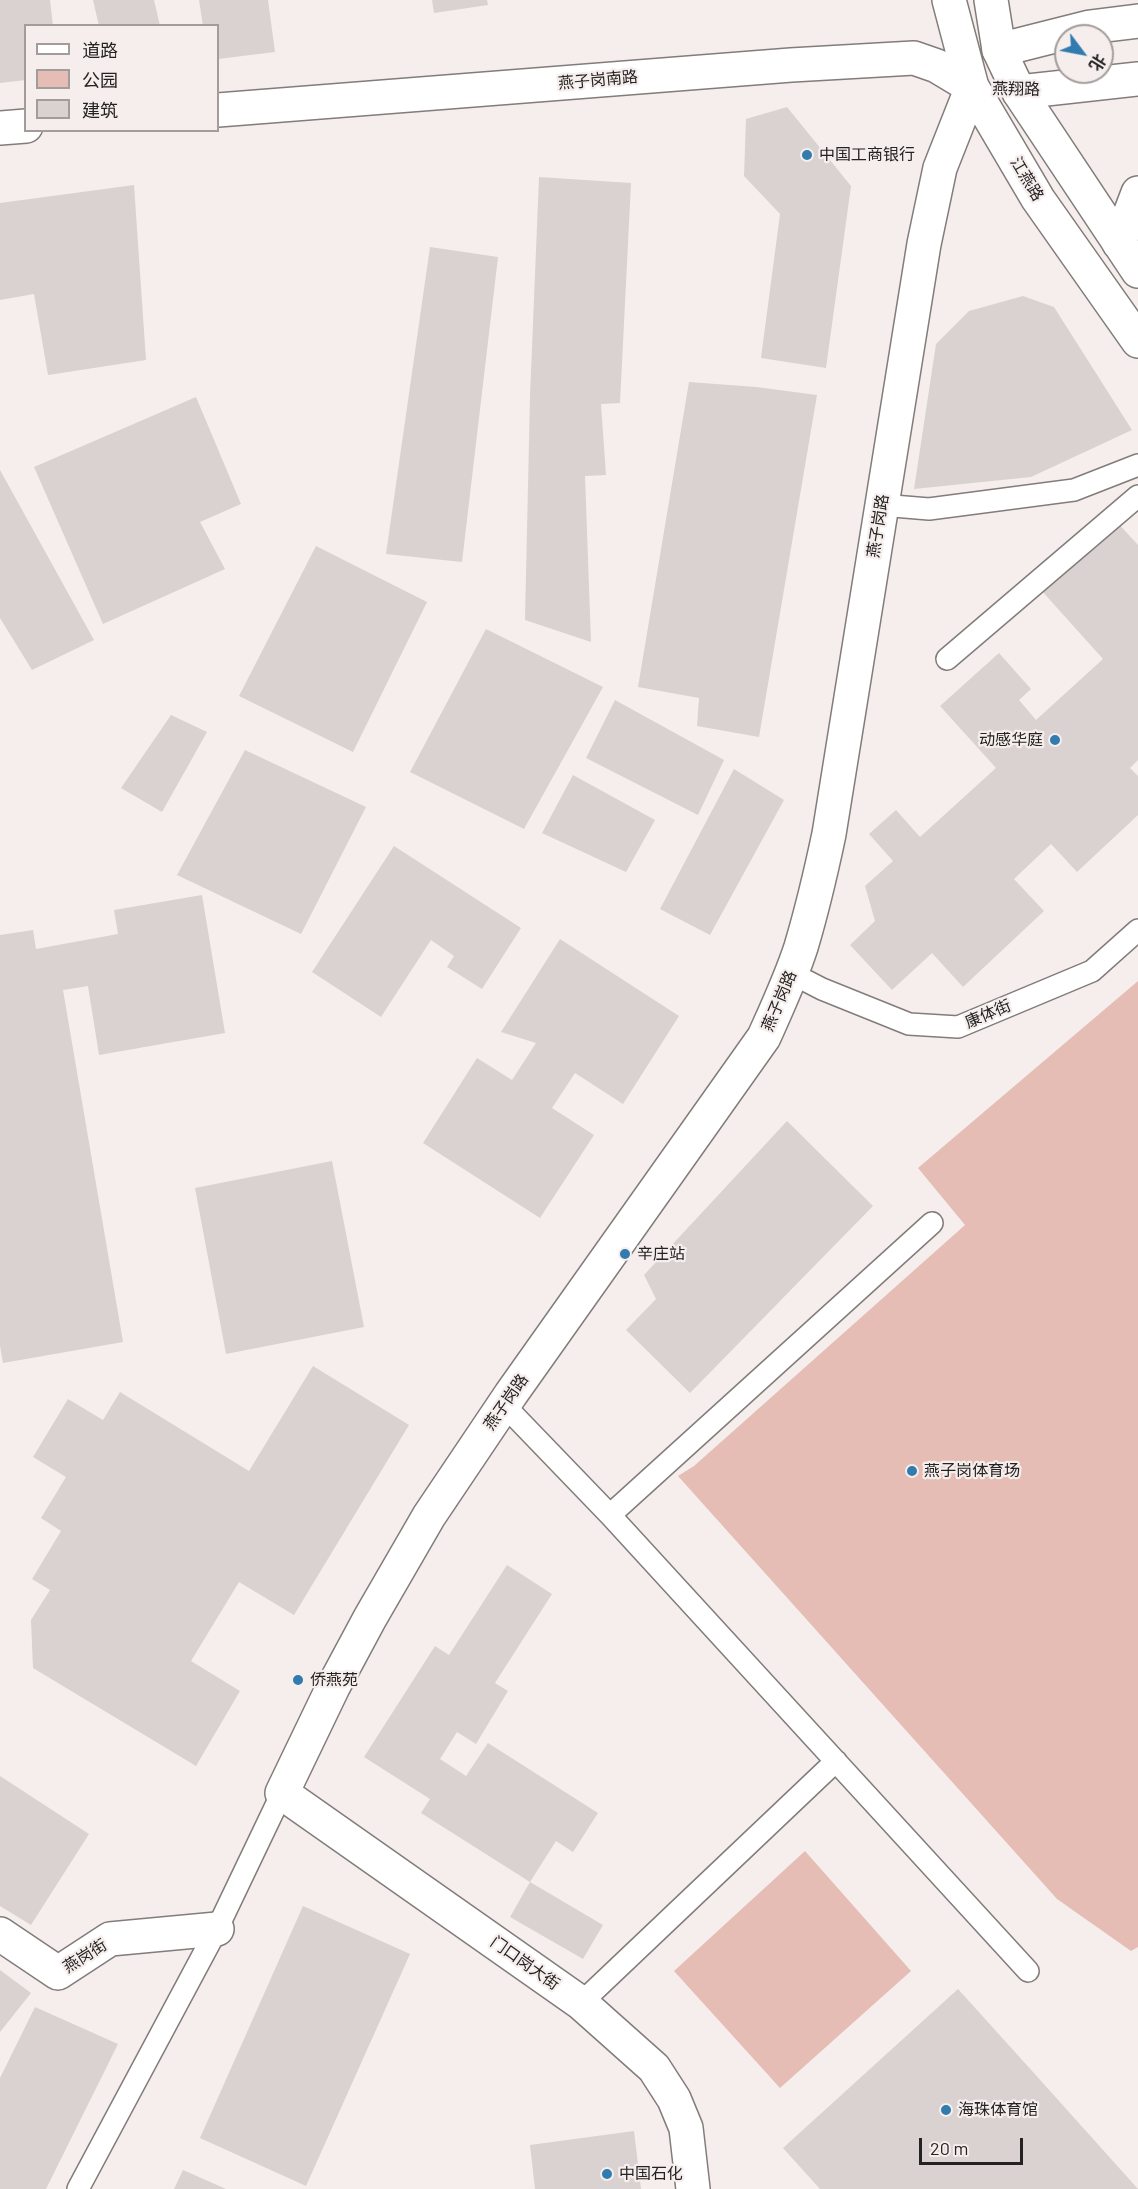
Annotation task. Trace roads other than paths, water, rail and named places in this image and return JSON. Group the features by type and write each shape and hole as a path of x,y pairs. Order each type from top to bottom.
{"street":[{"name":"江燕路","path":"949,0 972,87 1038,199 1138,341"},
{"path":"991,0 999,50 1019,92 1138,271"},
{"path":"999,50 1090,27 1138,21"},
{"name":"燕翔路","path":"972,87 999,50"},
{"name":"燕子岗南路","path":"219,111 790,65 914,58 937,66 972,87"},
{"name":"燕翔路","path":"972,87 1019,92 1138,79"},
{"name":"燕子岗路","path":"282,1793 333,1687 429,1516 504,1405 764,1037 791,973 816,891 829,834 926,233 940,168 972,87"},
{"path":"0,128 24,126"},
{"path":"1119,243 1138,193"},
{"name":"门口岗大街","path":"282,1793 581,2004 654,2068 675,2099 686,2128 693,2189"},
{"name":"燕岗街","path":"0,1934 58,1973 110,1939 217,1929"}],"lane":[{"path":"881,505 929,509 1074,490 1138,465"},
{"path":"947,659 1138,496"},
{"name":"康体街","path":"791,973 831,993 909,1024 958,1027 1092,971 1138,930"},
{"path":"610,1515 932,1224"},
{"path":"504,1405 610,1515 1028,1971"},
{"path":"581,2004 836,1761"},
{"path":"78,2189 217,1929 282,1793"}],"place":[{"name":"中国工商银行","path":"807,155"},
{"name":"动感华庭","path":"1055,740"},
{"name":"辛庄站","path":"625,1254"},
{"name":"燕子岗体育场","path":"912,1471"},
{"name":"侨燕苑","path":"298,1680"},
{"name":"海珠体育馆","path":"946,2110"},
{"name":"中国石化","path":"607,2174"}]}
